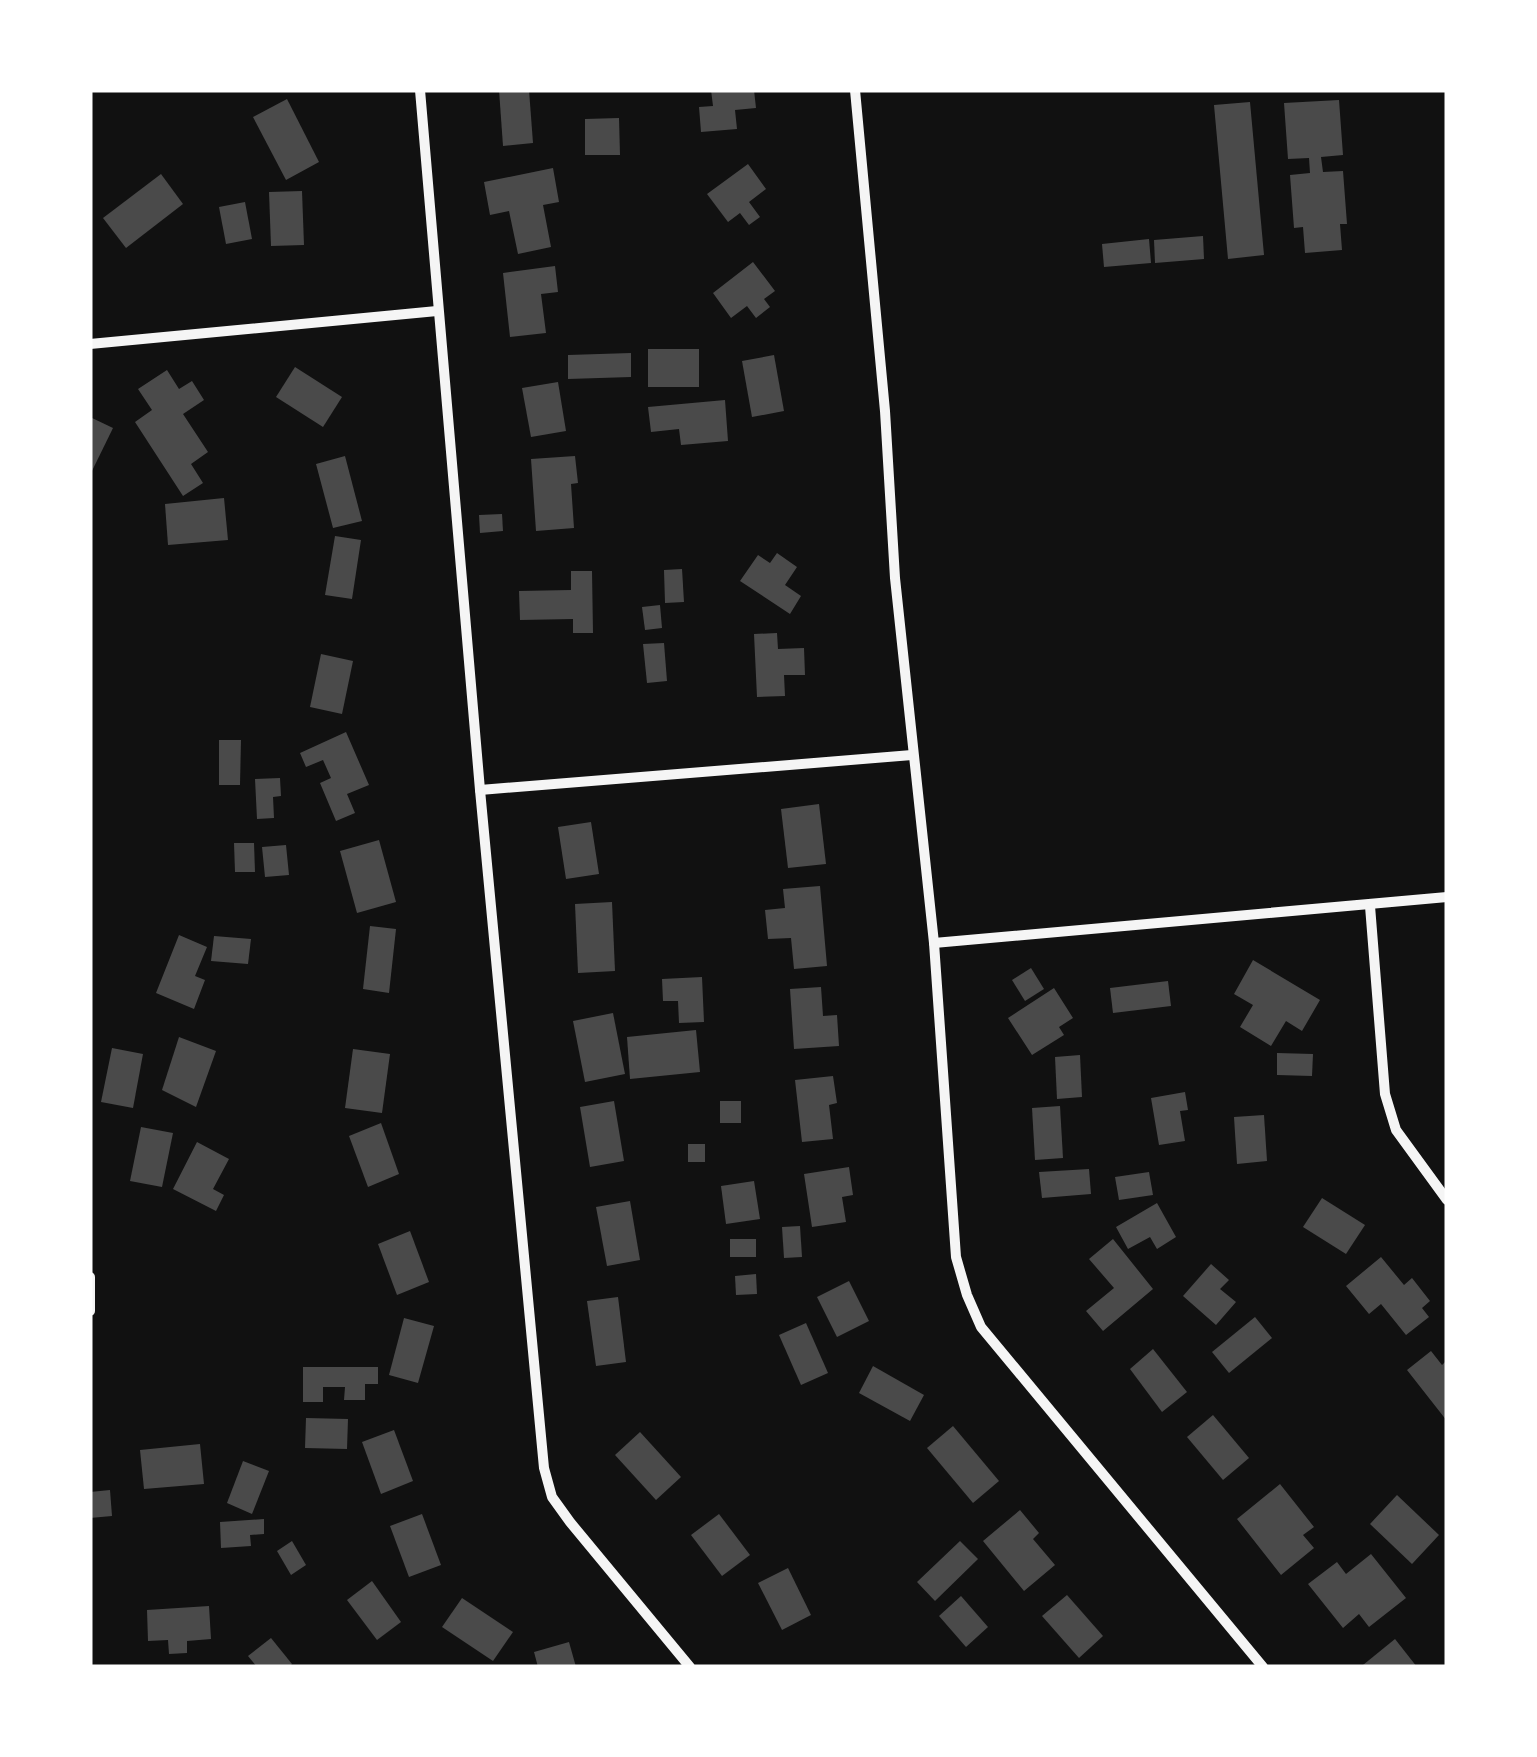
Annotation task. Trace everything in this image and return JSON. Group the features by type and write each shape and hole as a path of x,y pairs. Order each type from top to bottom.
{"street":[{"path":"420,90 544,1468 552,1497 570,1522 690,1667"},
{"path":"854,90 912,755 934,944 956,1257 981,1327 1263,1667"},
{"path":"90,344 437,311"},
{"path":"480,790 912,755"},
{"path":"934,944 1447,897"},
{"path":"1370,906 1385,1094 1396,1130 1447,1200"},
{"path":"90,1277 90,1311"}],"building":[{"path":"499,90 529,90 533,143 503,146"},
{"path":"711,90 754,90 756,108 735,110 737,129 701,132 699,107 713,106"},
{"path":"287,99 319,162 286,180 253,117"},
{"path":"1339,100 1343,155 1321,157 1323,172 1343,171 1347,224 1340,224 1342,250 1305,253 1303,227 1294,228 1290,175 1310,173 1309,158 1288,159 1284,103"},
{"path":"1250,102 1264,255 1228,259 1214,105"},
{"path":"619,118 620,155 585,155 585,119"},
{"path":"748,164 766,189 749,202 760,217 749,225 740,213 728,222 707,194"},
{"path":"553,168 559,202 543,205 551,247 518,254 509,211 490,215 484,182"},
{"path":"161,174 183,204 126,248 103,218"},
{"path":"302,191 304,245 271,246 269,192"},
{"path":"245,202 252,239 226,244 219,207"},
{"path":"1203,236 1204,259 1155,263 1154,240"},
{"path":"1149,239 1151,263 1104,267 1102,244"},
{"path":"753,262 775,291 764,299 770,307 756,318 747,306 731,318 713,293"},
{"path":"555,266 558,292 541,294 546,333 510,337 503,273"},
{"path":"648,349 699,349 699,387 648,387"},
{"path":"631,353 631,377 568,379 568,355"},
{"path":"774,355 784,411 752,417 742,361"},
{"path":"295,367 342,397 323,427 276,397"},
{"path":"167,370 179,389 192,381 204,400 183,414 208,452 191,464 203,483 183,496 135,422 152,410 138,389"},
{"path":"558,382 566,431 531,437 522,388"},
{"path":"725,400 728,441 681,445 679,429 651,432 648,407"},
{"path":"90,417 113,428 90,475"},
{"path":"345,456 362,521 333,528 316,464"},
{"path":"575,456 578,483 571,484 574,528 536,531 531,459"},
{"path":"224,498 228,540 168,545 165,504"},
{"path":"502,514 503,531 480,533 479,515"},
{"path":"335,536 361,540 352,599 325,595"},
{"path":"777,553 797,567 785,585 801,596 790,614 740,581 758,555 770,563"},
{"path":"682,569 684,602 665,603 664,570"},
{"path":"571,571 592,571 593,633 573,633 573,619 520,620 519,591 571,590"},
{"path":"660,605 662,628 645,630 642,607"},
{"path":"777,633 778,649 804,648 805,675 784,675 785,696 757,697 754,634"},
{"path":"664,643 667,681 647,683 643,644"},
{"path":"321,654 353,661 342,714 310,707"},
{"path":"346,732 369,785 347,794 355,813 336,821 320,783 331,778 323,760 306,767 300,753"},
{"path":"219,740 241,740 240,785 219,785"},
{"path":"280,778 281,796 273,797 274,818 257,819 255,779"},
{"path":"819,804 826,864 788,868 781,809"},
{"path":"591,822 599,874 566,879 558,827"},
{"path":"379,840 396,902 357,913 340,851"},
{"path":"234,843 254,843 255,872 235,872"},
{"path":"286,845 289,875 265,877 262,847"},
{"path":"820,886 827,966 794,969 791,938 768,939 765,910 785,908 783,889"},
{"path":"612,902 615,971 578,973 575,904"},
{"path":"370,926 396,929 389,993 363,989"},
{"path":"179,935 207,947 195,976 205,980 194,1009 156,993"},
{"path":"214,936 251,939 248,964 211,961"},
{"path":"1253,960 1320,1000 1302,1031 1286,1021 1271,1046 1240,1027 1253,1005 1234,994"},
{"path":"1031,968 1044,989 1025,1001 1012,980"},
{"path":"702,977 704,1022 679,1023 678,1001 663,1001 662,979"},
{"path":"1168,981 1171,1006 1113,1013 1110,988"},
{"path":"821,987 823,1016 837,1015 839,1046 794,1049 790,989"},
{"path":"1054,988 1073,1018 1059,1027 1064,1035 1032,1055 1008,1018"},
{"path":"613,1013 625,1074 585,1082 573,1021"},
{"path":"696,1030 700,1072 630,1079 627,1037"},
{"path":"179,1037 216,1051 196,1107 162,1090"},
{"path":"112,1048 143,1054 133,1108 101,1102"},
{"path":"353,1049 390,1054 382,1113 345,1108"},
{"path":"1277,1053 1313,1054 1312,1076 1277,1075"},
{"path":"1080,1055 1082,1097 1057,1099 1055,1057"},
{"path":"833,1076 837,1103 829,1105 833,1139 802,1142 795,1080"},
{"path":"1185,1092 1188,1110 1180,1111 1185,1141 1159,1145 1151,1098"},
{"path":"614,1101 624,1161 590,1167 580,1107"},
{"path":"720,1101 741,1101 741,1123 720,1123"},
{"path":"1060,1106 1063,1158 1035,1160 1032,1108"},
{"path":"1264,1115 1267,1161 1237,1164 1234,1117"},
{"path":"381,1123 399,1174 368,1187 349,1136"},
{"path":"141,1127 173,1133 162,1187 130,1181"},
{"path":"197,1142 229,1159 213,1189 224,1195 216,1211 173,1189"},
{"path":"688,1144 705,1144 705,1162 688,1162"},
{"path":"849,1167 853,1195 842,1197 846,1222 812,1227 804,1174"},
{"path":"1089,1169 1091,1194 1042,1198 1039,1172"},
{"path":"1149,1172 1153,1195 1119,1200 1115,1177"},
{"path":"754,1181 760,1219 726,1224 721,1186"},
{"path":"1322,1198 1365,1225 1346,1254 1303,1227"},
{"path":"630,1201 640,1260 607,1266 596,1207"},
{"path":"1157,1203 1176,1237 1157,1249 1150,1237 1128,1249 1116,1227"},
{"path":"800,1226 802,1257 784,1258 782,1227"},
{"path":"410,1231 429,1282 397,1295 378,1244"},
{"path":"730,1239 756,1239 756,1257 730,1257"},
{"path":"1113,1239 1153,1289 1103,1331 1086,1311 1114,1288 1089,1259"},
{"path":"1381,1257 1404,1285 1412,1278 1430,1301 1422,1308 1429,1317 1406,1335 1381,1304 1369,1314 1346,1286"},
{"path":"1211,1264 1229,1280 1220,1289 1236,1302 1216,1325 1183,1296"},
{"path":"756,1274 757,1294 736,1295 735,1276"},
{"path":"849,1281 869,1321 837,1337 817,1297"},
{"path":"618,1297 626,1362 596,1366 587,1301"},
{"path":"1255,1317 1272,1338 1229,1373 1212,1352"},
{"path":"404,1318 434,1326 418,1383 389,1375"},
{"path":"806,1323 828,1373 801,1385 779,1335"},
{"path":"1153,1349 1187,1392 1162,1412 1130,1369"},
{"path":"1431,1351 1442,1365 1447,1360 1447,1421 1407,1370"},
{"path":"873,1366 924,1395 910,1421 859,1393"},
{"path":"303,1367 378,1367 378,1384 365,1384 365,1400 344,1400 345,1387 323,1387 323,1402 303,1402"},
{"path":"1213,1415 1249,1458 1223,1480 1187,1437"},
{"path":"306,1418 348,1419 347,1449 305,1448"},
{"path":"953,1426 999,1481 973,1503 927,1448"},
{"path":"394,1430 413,1481 381,1494 362,1442"},
{"path":"640,1432 681,1477 656,1500 615,1455"},
{"path":"200,1444 204,1484 144,1489 140,1450"},
{"path":"243,1461 269,1471 252,1514 227,1503"},
{"path":"1280,1484 1314,1527 1303,1535 1314,1548 1281,1575 1237,1519"},
{"path":"110,1490 112,1516 90,1518 90,1492"},
{"path":"1397,1495 1439,1535 1412,1564 1370,1524"},
{"path":"1020,1510 1039,1533 1033,1539 1055,1565 1024,1591 983,1541"},
{"path":"422,1514 441,1565 409,1577 390,1526"},
{"path":"719,1514 750,1555 722,1576 691,1535"},
{"path":"264,1519 264,1534 250,1535 251,1546 221,1548 220,1522"},
{"path":"292,1541 306,1565 291,1575 277,1551"},
{"path":"960,1541 978,1559 935,1601 917,1582"},
{"path":"1371,1554 1406,1598 1369,1627 1359,1614 1343,1628 1308,1584 1337,1562 1346,1574"},
{"path":"788,1568 811,1615 782,1630 758,1583"},
{"path":"372,1581 401,1622 377,1640 347,1600"},
{"path":"1067,1595 1103,1636 1079,1658 1042,1616"},
{"path":"961,1596 988,1627 966,1647 939,1616"},
{"path":"462,1598 513,1632 493,1661 442,1627"},
{"path":"209,1606 211,1639 187,1641 187,1653 169,1654 168,1640 148,1641 147,1610"},
{"path":"271,1638 292,1664 289,1667 257,1667 248,1656"},
{"path":"1395,1639 1417,1667 1363,1665"},
{"path":"569,1642 576,1667 538,1667 534,1652"}]}
